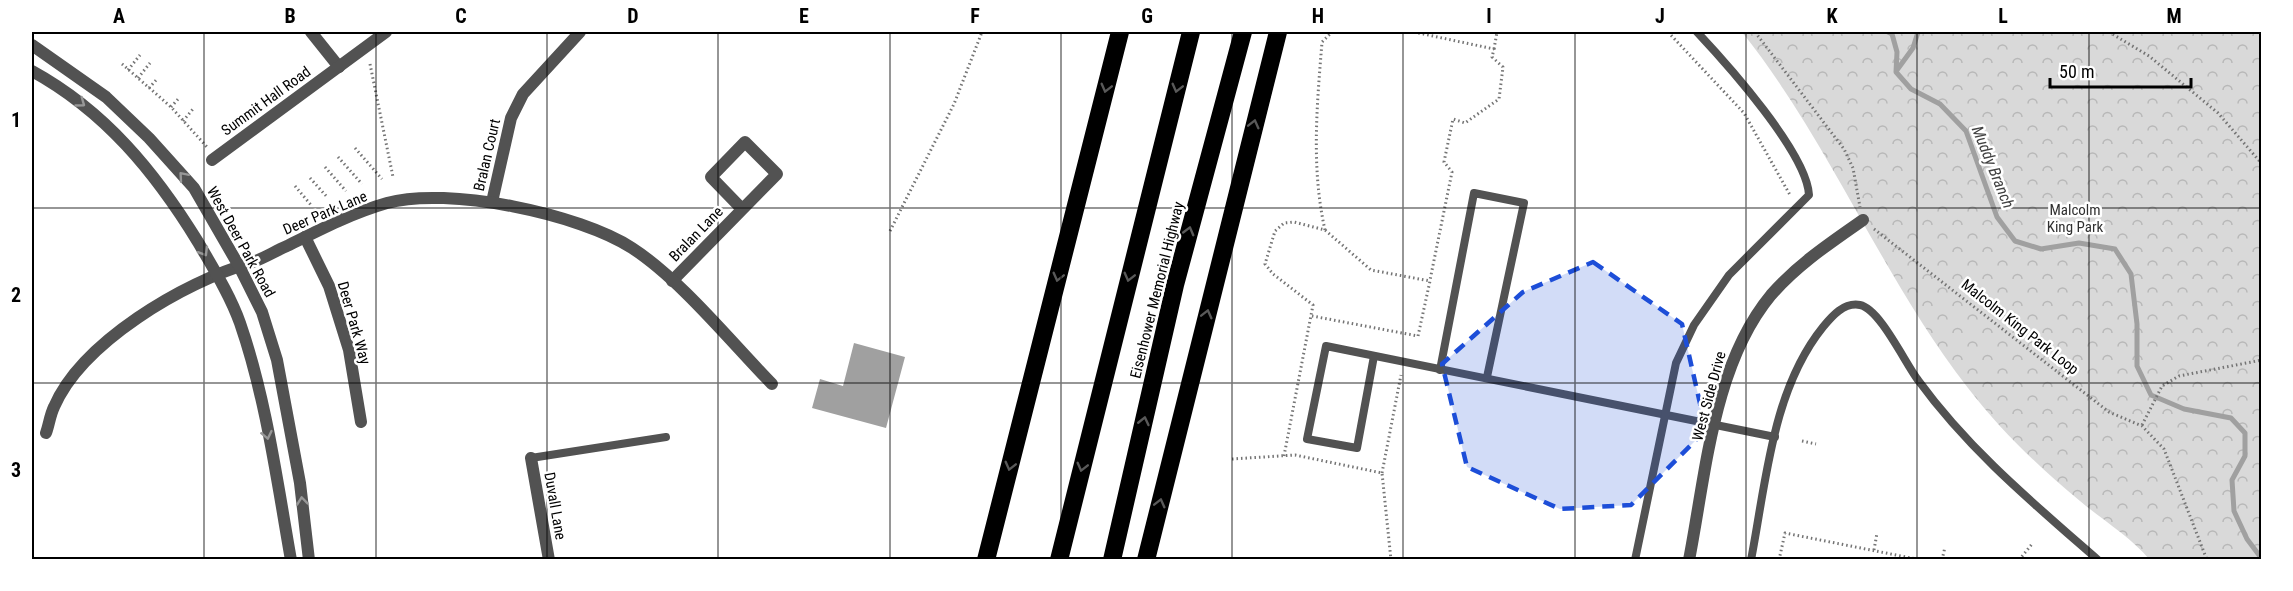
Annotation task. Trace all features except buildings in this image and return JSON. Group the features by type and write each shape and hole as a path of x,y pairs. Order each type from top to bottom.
{"highway":[{"path":"986,560 1120,32"},
{"path":"1059,560 1191,32"},
{"name":"Eisenhower Memorial Highway","path":"1112,560 1175,285 1243,32"},
{"path":"1146,560 1278,32"}],"street":[{"path":"311,32 339,67"},
{"name":"Summit Hall Road","path":"214,159 386,32"},
{"name":"Bralan Court","path":"492,202 511,118 523,94 580,32"},
{"name":"West Deer Park Road","path":"32,45 106,97 149,138 194,188 239,266 262,312 277,360 300,483 309,560"},
{"path":"32,71 96,114 134,152 173,202 217,275 239,321 253,367 291,560"},
{"name":"Bralan Lane","path":"672,281 777,174 744,142 711,177 742,209"},
{"name":"Deer Park Lane","path":"46,433 54,406 74,376 111,337 147,311 217,275 253,262 388,202 436,197 492,202 548,215 601,233 631,247 672,281 772,384"},
{"name":"West Side Drive","path":"1689,560 1715,425 1727,376 1739,344 1770,296 1802,264 1863,220"},
{"name":"Deer Park Way","path":"305,237 329,286 349,350 361,422"},
{"name":"Duvall Lane","path":"531,458 549,560"}],"lane":[{"path":"1635,560 1676,363 1694,325 1729,275 1809,195 1808,182 1771,119 1730,67 1697,32"},
{"path":"1440,370 1474,193 1524,203 1488,377"},
{"path":"1751,560 1786,392 1810,346 1838,311 1846,307 1862,306 1875,315 1916,378 1966,440 2014,488 2098,560"},
{"path":"1374,356 1357,448 1306,439 1326,346 1775,437"},
{"path":"531,458 666,436"}],"path":[{"path":"890,231 954,104 982,32"},
{"path":"1325,230 1318,200 1316,129 1322,42 1332,32"},
{"path":"1414,32 1494,49"},
{"path":"1312,316 1418,336 1452,172 1444,162 1453,119 1465,123 1499,99 1503,67 1492,57 1497,32"},
{"path":"1668,32 1744,113 1791,196 1783,203"},
{"path":"1755,32 1844,150 1852,168 1863,220"},
{"path":"2109,32 2149,56 2218,113 2262,164"},
{"path":"367,46 393,177"},
{"path":"128,70 140,55"},
{"path":"138,78 150,63"},
{"path":"122,64 171,107 214,159"},
{"path":"149,88 158,79"},
{"path":"171,107 179,98"},
{"path":"183,121 193,109"},
{"path":"356,148 382,179"},
{"path":"338,157 362,184"},
{"path":"326,167 346,190"},
{"path":"310,178 328,198"},
{"path":"295,186 311,205"},
{"name":"Malcolm King Park Loop","path":"1863,220 2109,411 2142,426 2164,449 2207,560"},
{"path":"1284,456 1313,306 1273,274 1265,264 1275,231 1284,223 1294,222 1325,230 1371,270 1430,281"},
{"path":"2142,426 2162,386 2179,376 2261,360 2262,336"},
{"path":"1391,560 1382,473 1402,373"},
{"path":"1802,441 1816,444"},
{"path":"1232,459 1295,455 1382,473"},
{"path":"1779,560 1785,533 1921,560"},
{"path":"1874,550 1877,533"},
{"path":"2019,560 2032,544"},
{"path":"1942,560 1945,547"}],"highlighted area":[{"path":"1593,262 1682,324 1706,430 1631,505 1560,509 1467,467 1442,364 1523,292"}],"green space":[{"name":"Malcolm King Park","path":"1742,32 2261,32 2261,559 2149,559 2021,448 1980,404 1937,345 1908,301 1802,118"}],"shaded area":[{"path":"854,343 905,357 886,428 812,408 820,379 843,386"}],"waterway":[{"name":"Muddy Branch","path":"1888,32 1892,34 1897,52 1896,72 1911,89 1940,104 1966,131 1997,217 2015,241 2041,249 2079,243 2115,249 2131,274 2137,324 2137,366 2151,395 2184,409 2231,418 2245,433 2245,456 2232,480 2234,511 2247,539 2262,559"},
{"path":"1897,70 1913,48 1918,32"}]}
